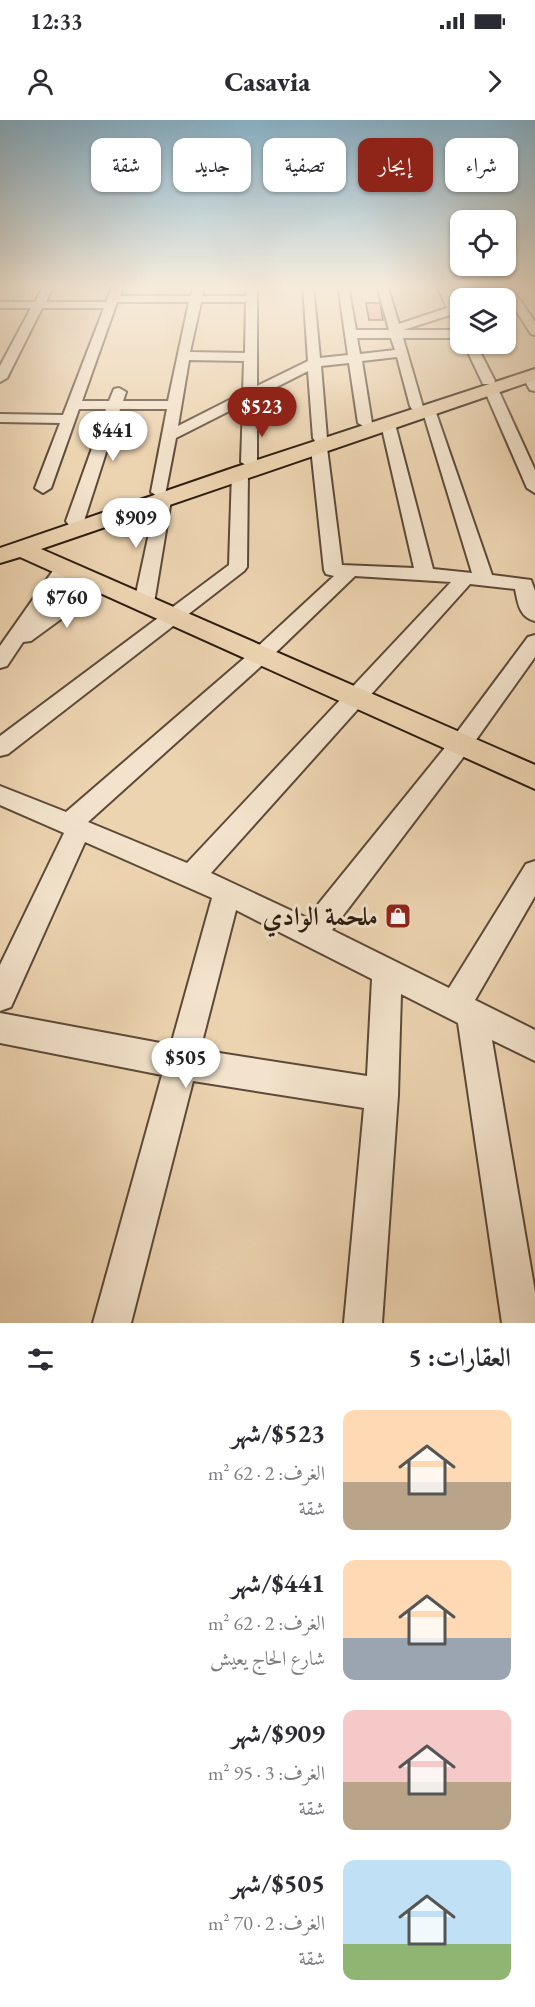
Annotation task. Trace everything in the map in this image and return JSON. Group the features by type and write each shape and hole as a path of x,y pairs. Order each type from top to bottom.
{"main road":[{"path":"319,443 365,423 422,408 490,385 534,376"},
{"path":"7,550 245,467 388,424 422,408"},
{"path":"7,550 75,521 161,496"},
{"path":"7,550 100,584 262,654 353,698 535,778"}],"street":[{"path":"0,378 19,341"},
{"path":"43,488 97,341"},
{"path":"144,603 186,341"},
{"path":"0,748 238,567 250,341"},
{"path":"312,341 319,443 333,570 425,574 524,584 529,609 535,615"},
{"path":"352,341 365,423"},
{"path":"399,341 422,408 475,579"},
{"path":"0,346 17,346"},
{"path":"171,435 314,363 402,353"},
{"path":"475,354 535,488"},
{"path":"183,356 250,357"},
{"path":"0,418 71,412 117,398 175,405"},
{"path":"75,521 117,398"},
{"path":"388,424 425,574"},
{"path":"0,662 64,569"},
{"path":"0,997 74,826 350,571"},
{"path":"192,877 353,698 475,579"},
{"path":"13,643 100,584"},
{"path":"312,934 460,745 535,642"},
{"path":"0,795 227,892 535,1046"},
{"path":"521,1323 464,1010 535,872"},
{"path":"112,1323 227,892"},
{"path":"363,1323 382,1095 387,972"},
{"path":"0,1028 182,1063 382,1095"}],"place":[{"name":"ملحمة الوادي","path":"398,916"}]}
